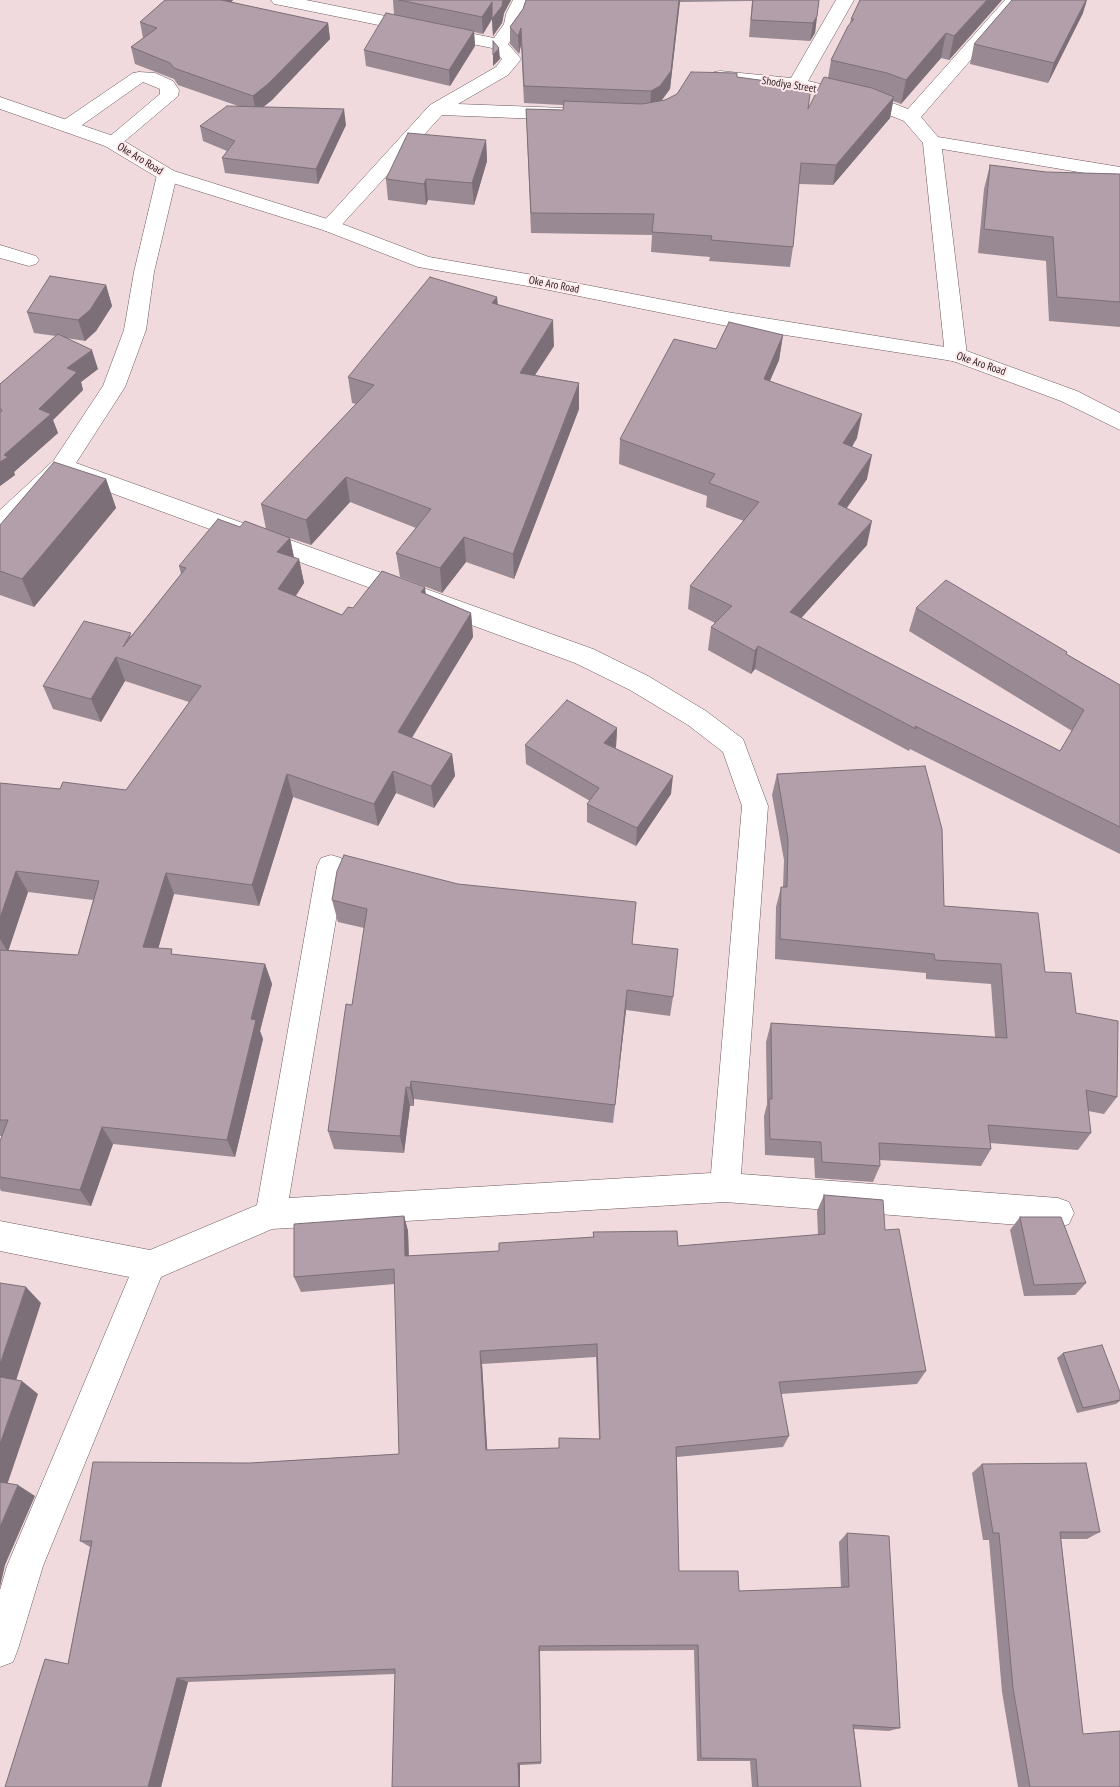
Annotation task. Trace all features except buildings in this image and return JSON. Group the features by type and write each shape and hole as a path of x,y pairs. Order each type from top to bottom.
{"street":[{"path":"280,0 498,44 512,59 502,71 437,109 330,226"},
{"path":"498,44 513,25 515,14 522,0"},
{"path":"797,84 845,0"},
{"path":"956,355 932,142 911,117 1014,0"},
{"name":"Shodiya Street","path":"705,76 797,84 875,104 911,117"},
{"path":"68,126 139,77 149,77 167,85 170,90 169,96 112,142"},
{"name":"Oke Aro Road","path":"0,103 112,142 167,175 330,226 425,263 540,282 727,319 956,355 1069,396 1120,422"},
{"path":"437,109 582,115"},
{"path":"932,142 1120,173"},
{"path":"0,523 62,466 114,387 135,330 144,272 167,175"},
{"path":"0,251 29,260"},
{"path":"62,466 584,656 639,683 681,708 734,746 755,806 725,1187"},
{"path":"271,1214 331,866"},
{"path":"0,1236 150,1266 271,1214 725,1187 1058,1213"},
{"path":"0,1649 24,1566 150,1266"}]}
